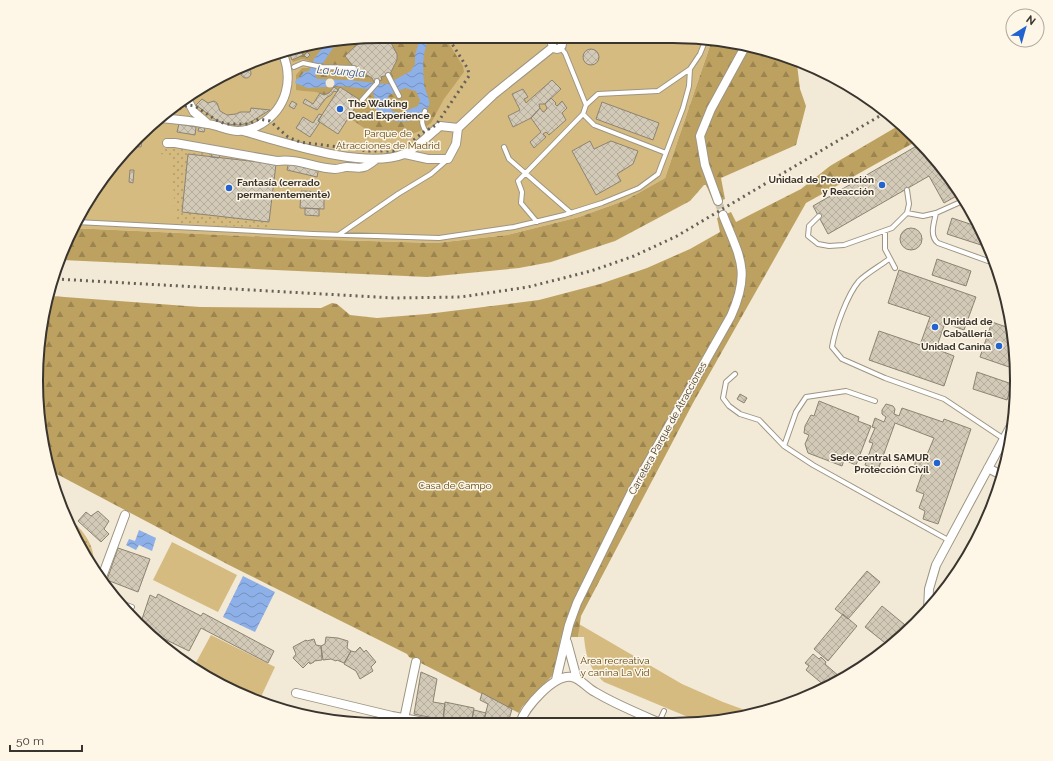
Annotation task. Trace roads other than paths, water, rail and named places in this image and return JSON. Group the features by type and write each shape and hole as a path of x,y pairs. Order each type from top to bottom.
{"street":[{"path":"168,119 208,124 243,131 317,152 375,160 405,154 428,159 448,159 456,144 458,128 493,95 553,43"},
{"path":"718,201 705,165 700,136 711,110 743,50"},
{"path":"243,131 257,127 269,119 279,109 285,96 289,80 284,58"},
{"path":"189,103 194,112 208,124"},
{"path":"405,154 440,126 458,128"},
{"path":"166,143 175,143 277,161 294,160 335,169 348,167 360,169 368,166 375,160"},
{"name":"Carretera Parque de Atracciones","path":"555,682 572,614 632,491 738,301 742,284 740,258 723,215"},
{"path":"928,600 929,589 936,565 1004,439"},
{"path":"988,468 997,473"},
{"path":"104,573 125,515"},
{"name":"Carretera Parque de Atracciones","path":"566,639 580,681"},
{"path":"405,718 416,662"},
{"path":"522,718 525,711 531,704 555,682 569,677 580,681 594,692 650,718"},
{"path":"296,693 392,718"}],"lane":[{"path":"555,43 566,53 586,105"},
{"path":"537,222 521,202 522,192 518,181 583,114 586,105 598,94 658,91 690,69 700,54 704,45"},
{"path":"294,67 303,63 322,67 354,68"},
{"path":"83,222 439,238 537,222 602,204 639,188 658,174 689,86 690,69"},
{"path":"388,75 399,96"},
{"path":"361,100 376,83"},
{"path":"425,111 421,119 428,135"},
{"path":"583,114 594,125 666,153"},
{"path":"504,147 509,160 571,213"},
{"path":"340,234 398,194 431,174 448,159"},
{"path":"819,216 809,226 808,236 818,244 829,246 844,245 892,228 907,213 909,204 907,190"},
{"path":"907,213 923,216 936,213 959,203"},
{"path":"936,213 933,235 934,240 938,243 988,261"},
{"path":"885,231 885,249 895,268"},
{"path":"889,259 860,280 853,290 834,336 832,347 842,359 885,378 944,400 1004,439"},
{"path":"735,374 726,382 723,398 729,406 740,414 759,420 784,446 813,465 950,541"},
{"path":"784,446 796,412 806,397 846,391 875,401"},
{"path":"661,718 664,711"}],"water":[{"name":"La Jungla","path":"419,43 427,43 424,54 423,71 424,85 429,100 429,105 424,114 412,120 398,121 384,117 375,107 374,94 369,89 340,86 308,88 295,83 296,79 298,79 304,72 309,71 314,59 322,48 334,46 315,75 317,79 348,80 387,84 411,71 415,64 415,55","holes":["405,88 416,91 420,100 418,106 400,113 392,111 387,101 389,95"]},
{"path":"139,530 156,538 152,551 139,545 136,550 126,545 129,539 135,541"},
{"path":"243,576 275,592 255,632 223,617"}],"tunnel":[{"path":"718,201 723,215"}],"railway":[{"path":"184,107 188,105 195,106 216,120 226,124 248,124 259,119 270,121 288,137 300,142 369,151 393,151 409,144 422,133 436,125 469,76 468,69 451,43"},
{"path":"59,279 394,298 461,297 528,287 591,271 634,256 677,236 881,115"}],"place":[{"name":"The Walking Dead Experience","path":"340,109"},
{"name":"Unidad de Prevención y Reacción","path":"882,185"},
{"name":"Fantasía (cerrado permanentemente)","path":"229,188"},
{"name":"Unidad de Caballería","path":"935,327"},
{"name":"Unidad Canina","path":"999,346"},
{"name":"Sede central SAMUR Protección Civil","path":"937,463"}],"park label":[{"name":"Parque de Atracciones de Madrid","path":"388,138"},
{"name":"Casa de Campo","path":"455,485"},
{"name":"Área recreativa y canina La Vid","path":"615,666"}]}
